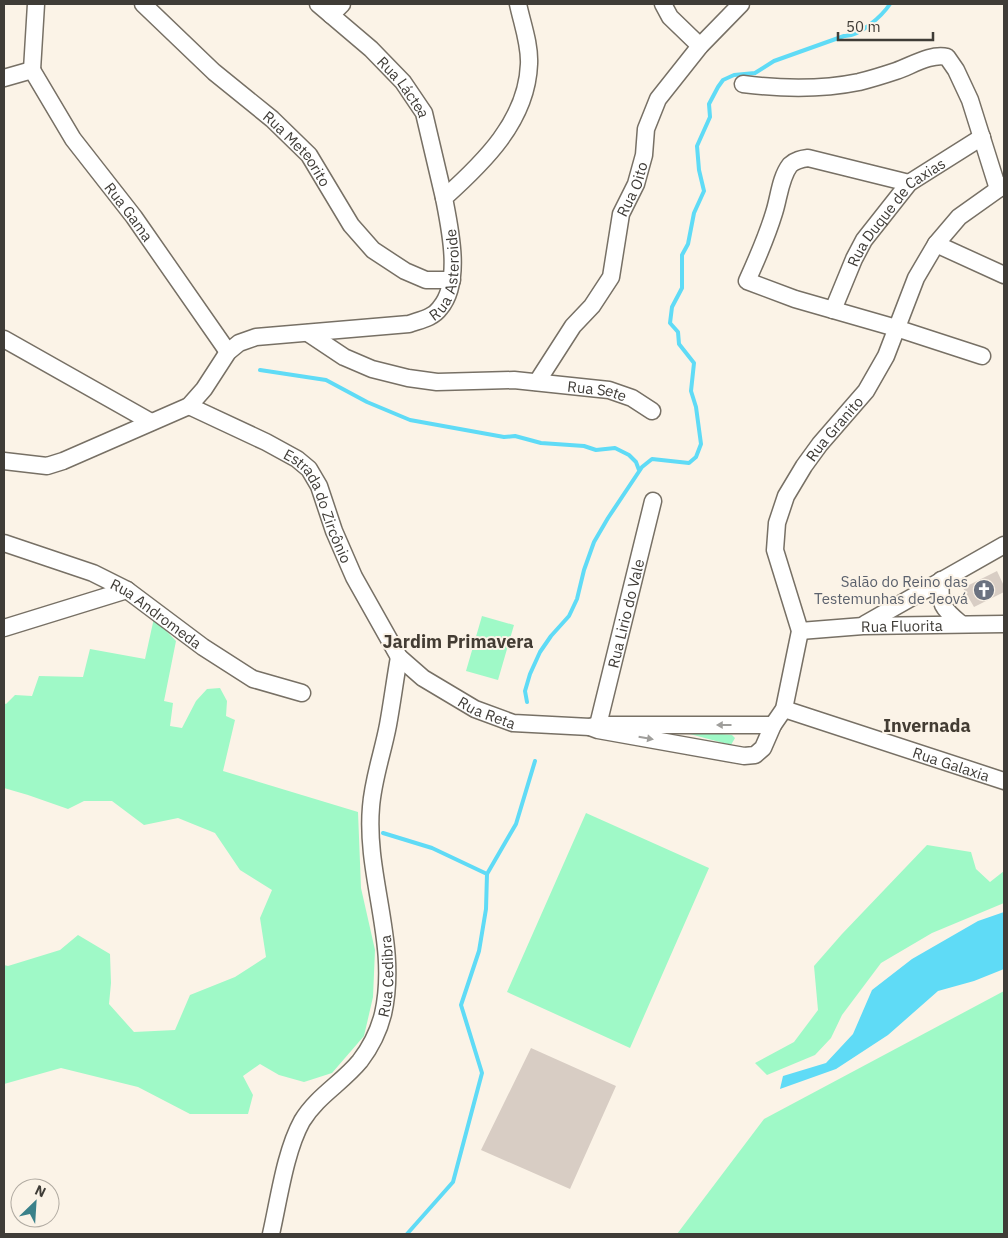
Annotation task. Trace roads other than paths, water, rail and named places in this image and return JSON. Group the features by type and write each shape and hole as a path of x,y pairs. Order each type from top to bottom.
{"street":[{"path":"4,78 32,70 36,4"},
{"name":"Rua Meteorito","path":"143,4 214,72 272,119 309,155 350,225 373,250 405,271 426,280 452,280"},
{"name":"Rua Láctea","path":"318,4 336,9 403,82 424,113 444,198"},
{"path":"444,198 478,167 497,146 516,114 526,84 529,63 518,4"},
{"path":"663,4 670,16 700,46"},
{"name":"Rua Oito","path":"537,382 574,326 592,306 610,277 621,214 636,184 644,155 646,129 658,99 700,46 741,4"},
{"path":"743,84 778,88 806,88 859,82 894,72 934,56 947,57 956,70 970,100 1001,187"},
{"name":"Rua Gama","path":"32,70 73,138 134,217 228,352"},
{"name":"Rua Duque de Caxias","path":"833,310 864,240 909,183 982,137"},
{"path":"909,183 808,158 799,159 791,164 785,174 775,211 747,281 795,299 896,328 982,356"},
{"name":"Rua Granito","path":"784,708 800,631 775,550 777,523 786,496 820,444 866,391 886,356 916,278 936,244 959,217 1001,187"},
{"name":"Rua Asteroide","path":"4,461 47,466 63,461 189,406 204,390 228,352 239,343 256,337 409,324 432,316 440,309 447,298 452,280 453,260 444,198"},
{"path":"936,244 1004,274"},
{"name":"Rua Sete","path":"308,333 344,357 372,369 408,378 438,382 514,380 609,390 632,398 652,411"},
{"path":"4,339 151,422"},
{"name":"Estrada do Zircônio","path":"189,406 266,442 297,459 308,469 319,486 334,531 354,577 399,657"},
{"name":"Rua Lirio do Vale","path":"594,726 653,501"},
{"name":"Rua Andromeda","path":"4,543 93,573 127,590 203,647 253,679 302,693"},
{"path":"863,626 1004,545"},
{"path":"941,580 940,596 942,604 946,611 960,623"},
{"path":"4,628 127,590"},
{"name":"Rua Fluorita","path":"800,631 863,626 960,623 1004,624"},
{"name":"Rua Reta","path":"399,657 423,678 475,710 513,723 594,726 773,725"},
{"name":"Rua Cedibra","path":"271,1234 293,1143 302,1121 321,1096 360,1061 375,1036 383,1015 388,972 372,854 371,807 399,657"},
{"name":"Rua Reta","path":"594,726 598,730 744,756 754,755 763,748 773,725 784,708"},
{"name":"Rua Galaxia","path":"784,708 1004,780"}],"water":[{"path":"1004,912 1004,969 974,981 938,991 888,1035 836,1069 780,1089 783,1076 826,1063 853,1034 872,990 912,959 978,921"}],"waterway":[{"path":"527,702 525,691 540,652 569,616 577,599 584,570 594,542 642,467 652,459 689,463 696,457 701,444 696,407 691,391 694,363 679,344 678,332 670,323 672,307 682,288 682,255 688,244 694,213 704,191 699,170 697,146 710,117 709,104 723,80 734,75 755,73 774,61 856,33 876,20 890,4"},
{"path":"260,370 326,380 367,402 410,420 504,437 515,436 541,443 584,446 596,450 615,448 629,455 636,462 639,470"},
{"path":"407,1234 453,1182 482,1073 461,1005 479,951 486,909 487,874 516,824 535,761"},
{"path":"383,833 432,848 487,874"}],"place":[{"name":"Salão do Reino das Testemunhas de Jeová","path":"984,590"}],"district":[{"name":"Jardim Primavera","path":"458,641"},
{"name":"Invernada","path":"927,725"}]}
